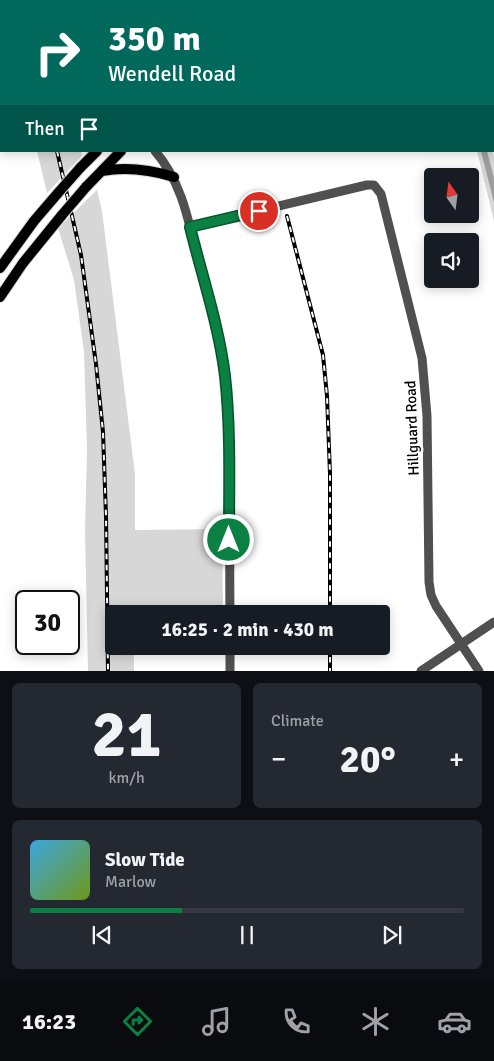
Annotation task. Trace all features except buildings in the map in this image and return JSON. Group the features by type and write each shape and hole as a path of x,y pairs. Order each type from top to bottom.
{"main road":[{"path":"0,268 34,221 96,152"},
{"path":"1,292 47,232 86,187 120,152"},
{"path":"102,171 120,169 174,177"},
{"path":"34,221 47,232"}],"street":[{"path":"156,152 174,177 179,188 218,338 225,377 230,605"},
{"name":"Hillguard Road","path":"190,227 367,185 374,185 381,194 422,358 427,416 429,582 431,595 436,606 479,671"},
{"path":"421,671 494,622"},
{"path":"230,655 230,671"}],"shaded area":[{"path":"37,152 81,152 82,156 47,193"},
{"path":"477,152 493,152 494,221"},
{"path":"481,152 487,152 494,178 494,203"},
{"path":"97,190 102,211 135,474 135,530 222,529 223,605 105,605 105,655 134,655 134,671 88,671 85,531 87,450 84,352 74,280 58,228"}],"railway":[{"path":"57,152 81,255 103,432 108,671"},
{"path":"287,216 323,355 327,396 330,474 330,605"},
{"path":"330,655 330,671"}],"route":[{"path":"229,540 225,377 218,338 190,227 259,211"}]}
